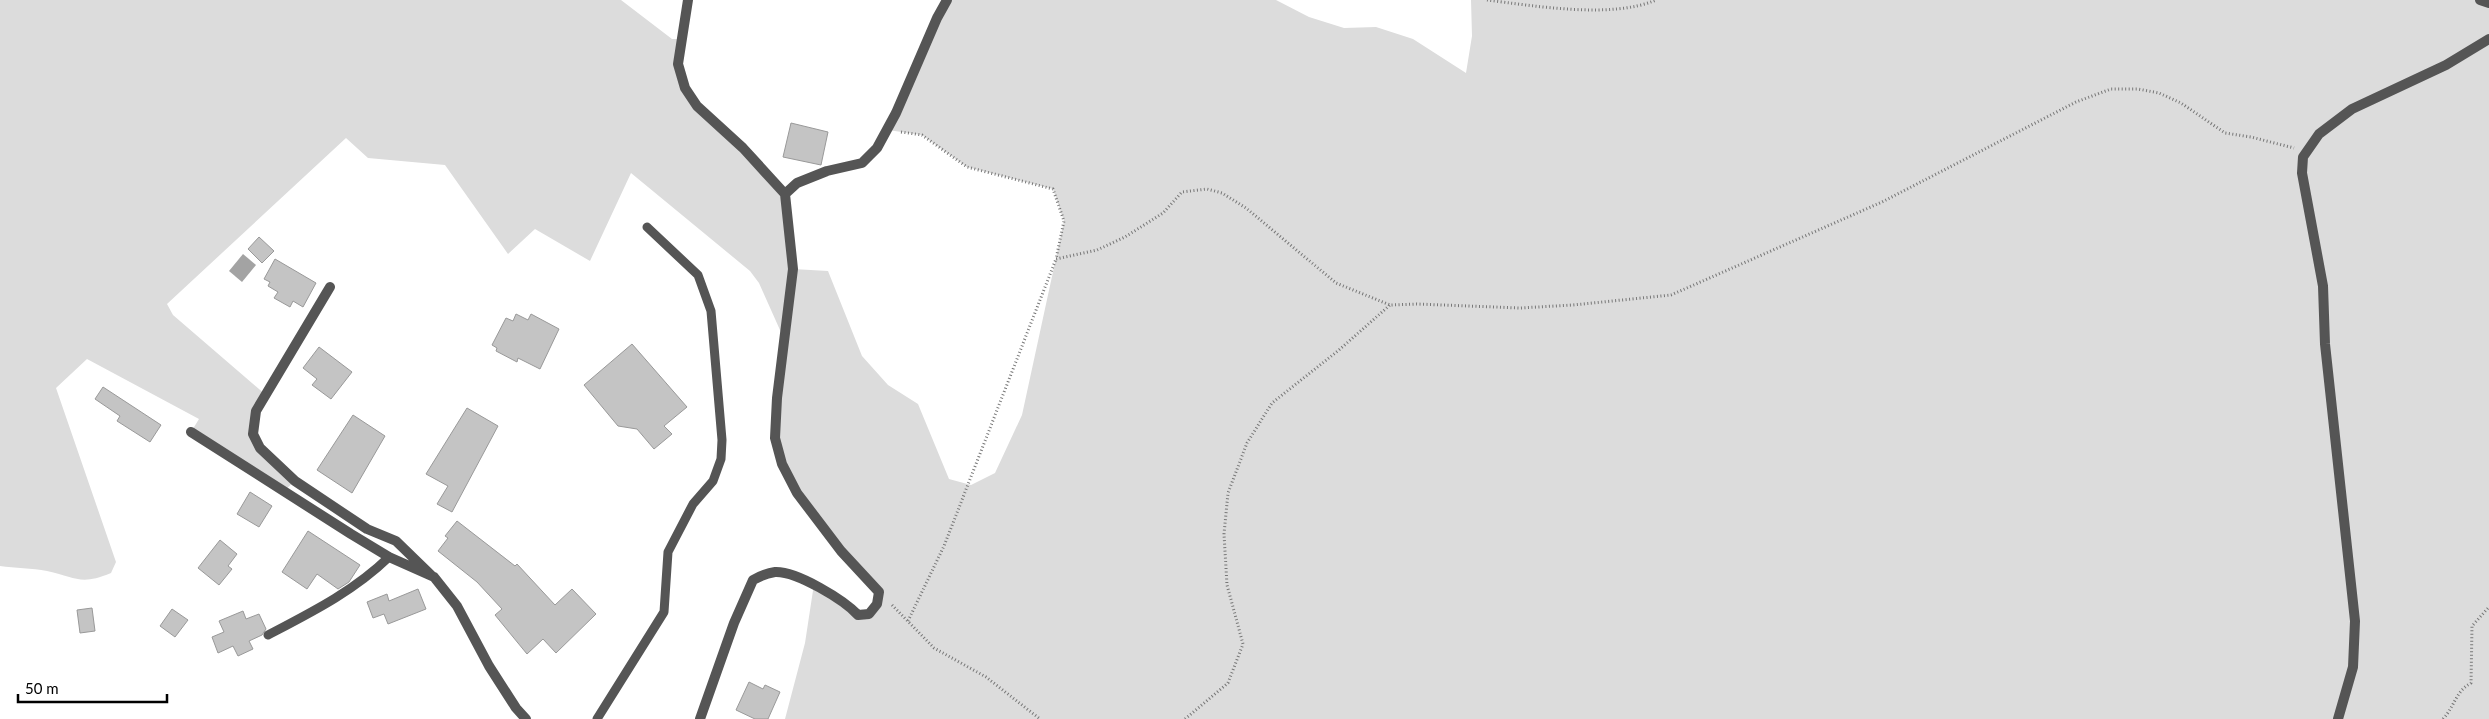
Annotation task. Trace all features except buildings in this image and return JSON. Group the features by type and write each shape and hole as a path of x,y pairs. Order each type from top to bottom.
{"street":[{"path":"688,0 678,64 685,88 697,106 750,155 785,194 793,269 777,398 775,438 782,464 797,493 841,552 879,592 877,604 870,614 858,615 849,605 814,584 777,572 753,580 734,624 700,719"},
{"path":"785,194 796,183 826,171 862,163 877,148 888,130 936,18 948,0"},
{"path":"2480,0 2489,3"},
{"path":"2338,719 2353,667 2356,621 2325,344 2323,286 2302,173 2303,157 2319,134 2352,109 2446,65 2489,39"},
{"path":"330,287 256,411 253,434 260,448 295,481 367,529 396,541 417,559 457,606 489,666 516,708 526,719"},
{"path":"191,432 390,557 434,577"}],"lane":[{"path":"597,719 664,612 668,552 693,504 713,482 721,459 722,431 711,311 698,276 647,227"},
{"path":"268,635 339,598 367,578 390,557"}],"path":[{"path":"1487,0 1603,10 1644,5 1656,0"},
{"path":"1056,259 1097,250 1163,213 1182,192 1207,189 1222,193 1246,208 1336,283 1390,306 1417,304 1520,308 1573,306 1671,295 1882,202 2076,102 2111,89 2138,88 2159,93 2181,103 2225,133 2292,146 2303,157"},
{"path":"888,130 922,135 967,167 1053,188 1064,221 1056,259 944,546 908,621"},
{"path":"1185,719 1228,683 1243,644 1227,585 1224,534 1228,493 1247,442 1272,403 1390,306"},
{"path":"879,592 934,648 986,677 1040,719"},
{"path":"2443,719 2451,711 2460,689 2471,683 2472,626 2489,607"}],"shaded area":[{"path":"0,0 621,0 672,39 682,39 678,64 685,88 785,194 793,269 828,271 862,356 888,385 918,404 949,479 971,485 995,473 1022,415 1064,221 1053,189 967,167 922,135 888,130 947,0 1276,0 1309,17 1344,28 1376,27 1413,39 1466,73 1472,36 1471,0 2489,0 2489,719 785,719 805,643 814,584 858,615 870,614 879,592 797,493 775,438 784,339 759,283 750,271 631,173 590,261 535,229 508,254 445,165 368,158 346,138 167,304 173,315 266,395 253,434 295,481 284,491 191,432 199,419 87,359 56,388 116,562 111,573 85,580 41,570 0,566"},
{"path":"243,254 256,265 242,282 229,271"}]}
